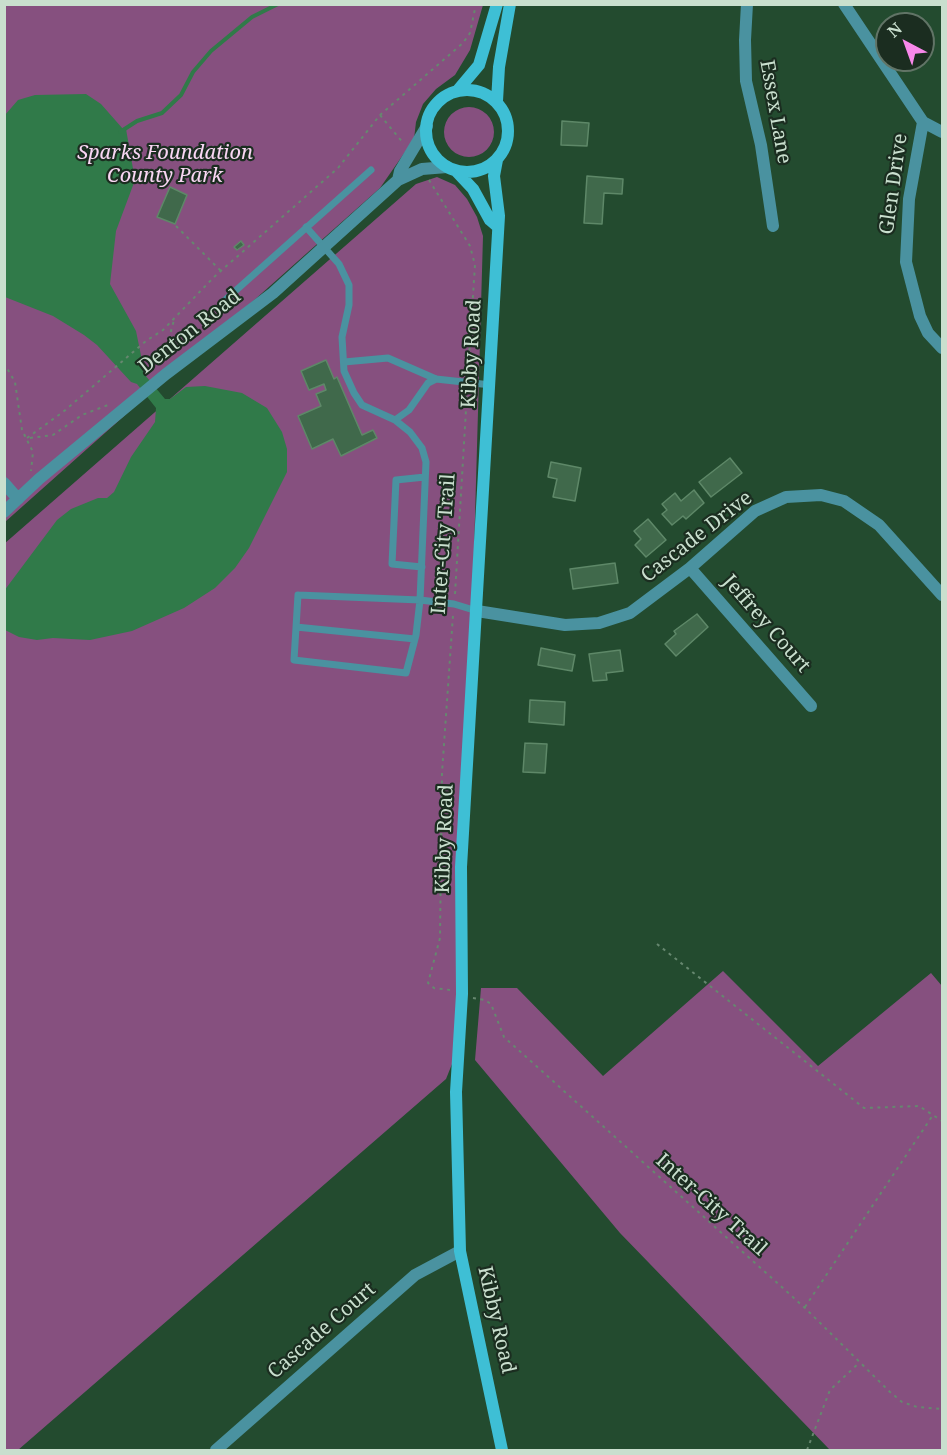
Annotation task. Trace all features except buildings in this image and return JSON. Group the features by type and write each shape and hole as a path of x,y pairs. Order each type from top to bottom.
{"main road":[{"path":"497,4 479,65 458,90 440,100 427,126 433,153 473,189 490,220 497,226"},
{"path":"452,170 480,171 497,160 505,149 508,137 507,122 497,100 499,68 510,4"},
{"path":"458,90 478,90 497,100"},
{"name":"Kibby Road","path":"497,160 494,176 499,216 461,867 462,994 456,1092 460,1251 502,1450"}],"street":[{"name":"Essex Lane","path":"747,4 746,81 761,145 773,226"},
{"name":"Glen Drive","path":"844,4 923,122 909,199 906,262 920,316 928,333 942,348"},
{"path":"923,122 942,132"},
{"name":"Denton Road","path":"398,180 427,126"},
{"name":"Denton Road","path":"4,512 128,405 162,372 273,293 398,180 422,169 452,170"},
{"path":"4,483 18,499"},
{"name":"Cascade Drive","path":"477,611 564,625 599,623 630,613 690,568 755,511 786,497 821,495 844,501 879,525 942,595"},
{"name":"Jeffrey Court","path":"690,568 811,706"},
{"name":"Cascade Court","path":"216,1450 415,1275 460,1251"}],"lane":[{"path":"224,301 370,170"},
{"path":"306,227 339,264 349,285 349,305 342,337 347,378 362,405 395,420 410,432 422,448 426,462 420,600 415,639 406,673 294,660 298,595 420,600 454,604 477,611"},
{"path":"344,362 388,358 436,379 490,385"},
{"path":"395,420 409,410 428,383 436,379"},
{"path":"422,567 392,564 396,480 425,477"},
{"path":"296,627 415,639"}],"path":[{"path":"27,438 63,412 174,320 189,302 221,272 338,168 380,115 463,42 470,33 477,4"},
{"path":"380,115 411,153"},
{"name":"Inter-City Trail","path":"422,169 470,246 475,265 442,773 440,938 428,983 434,988 446,990"},
{"path":"176,226 221,272"},
{"path":"162,372 174,320"},
{"path":"4,363 15,382 22,430 33,452 31,471"},
{"path":"27,438 53,435 82,415 109,404"},
{"path":"657,944 864,1108 919,1106 942,1121"},
{"name":"Inter-City Trail","path":"479,998 491,1004 504,1037 805,1308 859,1363 902,1402 917,1407 942,1409"},
{"path":"805,1308 933,1115"},
{"path":"807,1450 830,1390 859,1363"}],"green space":[{"name":"Sparks Foundation County Park","path":"5,5 483,5 470,50 455,75 436,89 423,104 416,122 414,139 380,188 5,522"},
{"path":"464,107 474,107 487,114 494,127 494,137 487,150 474,157 464,157 455,153 448,146 444,137 444,127 448,118 455,111"},
{"path":"437,177 455,185 467,199 477,217 483,236 460,1044 446,1079 18,1450 4,1450 4,544 416,184"},
{"path":"723,971 818,1066 931,973 942,986 942,1450 830,1450 620,1233 475,1060 481,988 517,988 603,1076"}],"shaded area":[{"path":"86,94 101,104 123,129 126,129 135,180 116,231 110,284 136,331 145,375 165,399 170,399 186,387 205,386 242,393 267,408 282,432 287,449 287,472 249,548 235,568 215,588 184,608 132,631 90,640 53,638 37,640 19,637 5,630 4,591 57,520 71,509 98,498 107,498 114,492 131,457 155,422 156,408 137,384 131,382 97,345 53,316 5,297 5,115 18,100 35,95"}],"waterway":[{"path":"120,132 137,121 162,113 181,95 193,72 211,51 252,17 278,4"}]}
